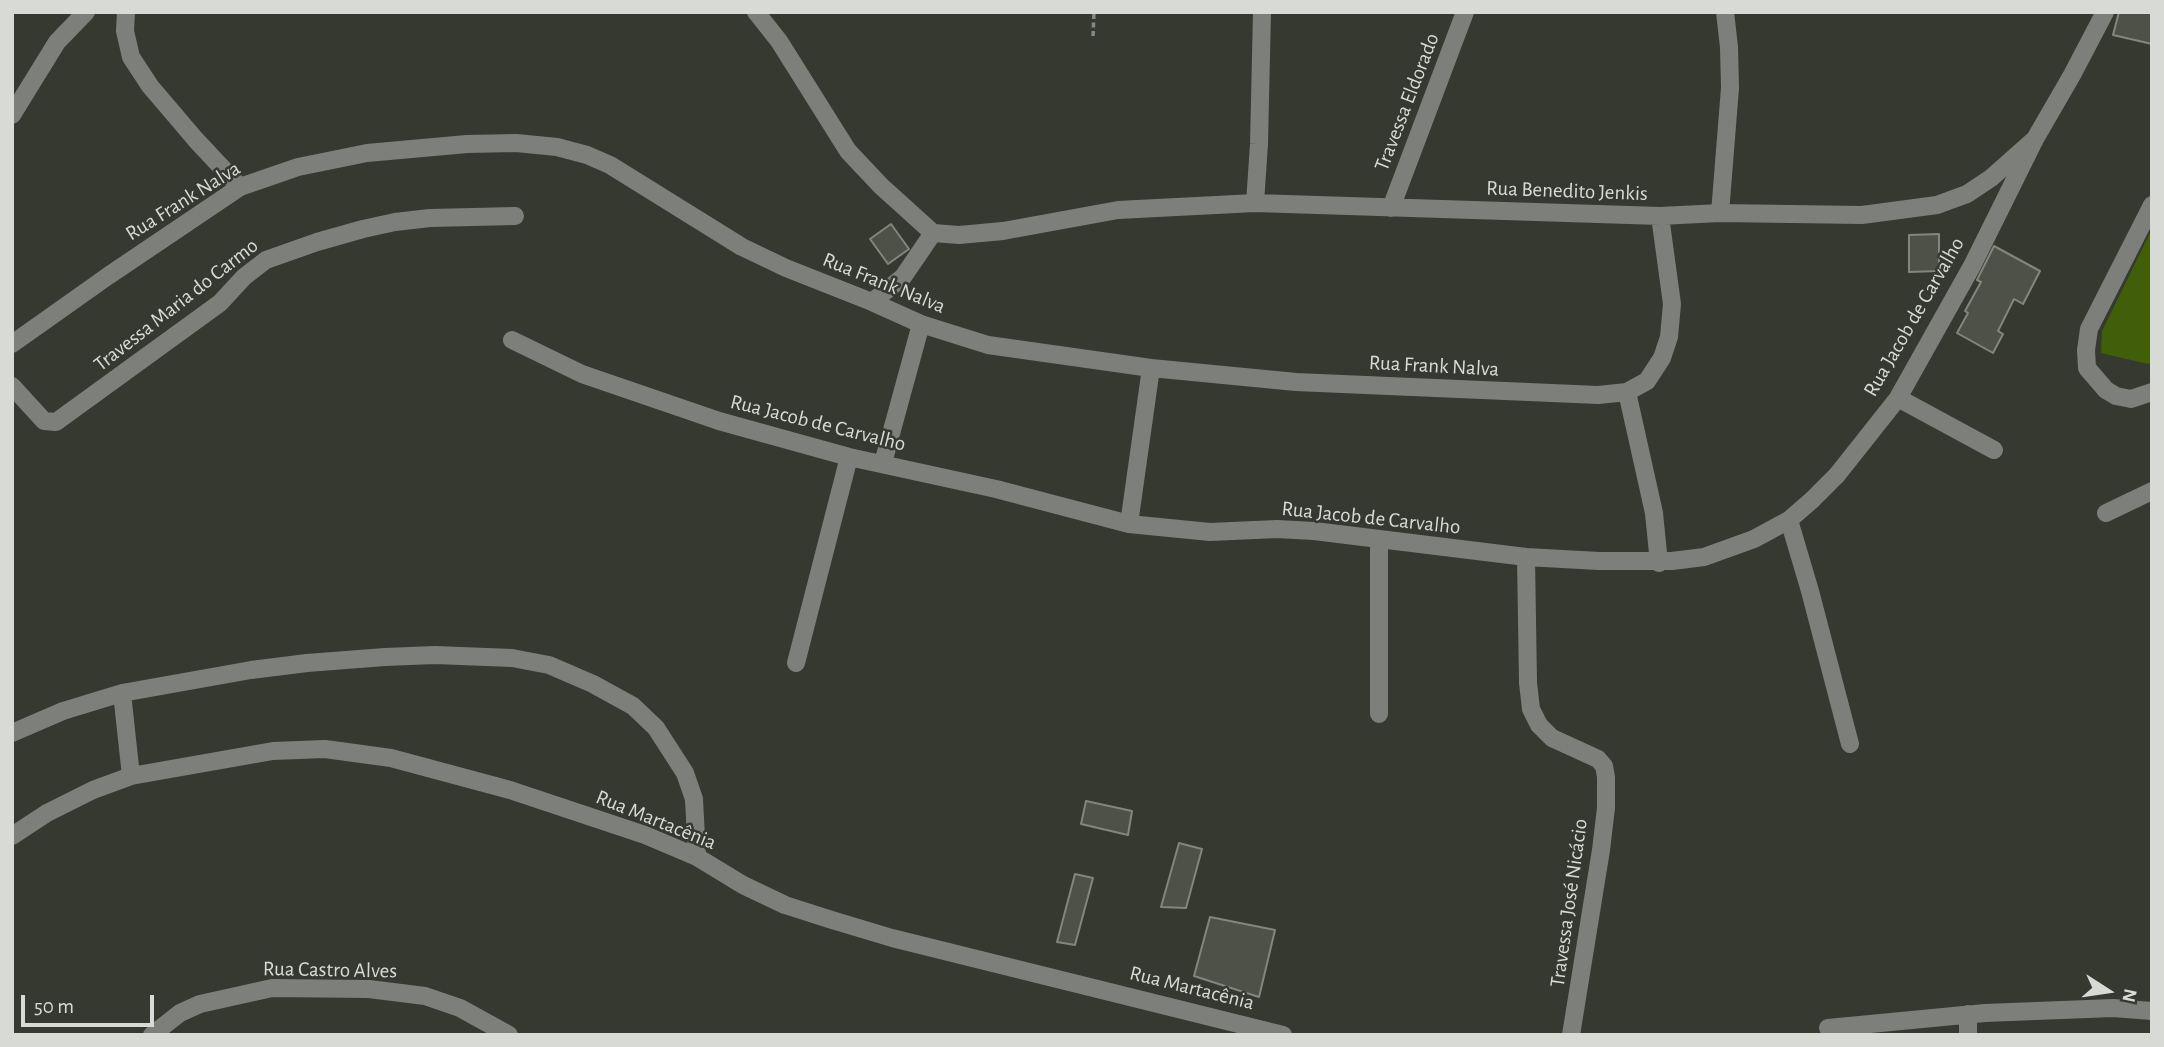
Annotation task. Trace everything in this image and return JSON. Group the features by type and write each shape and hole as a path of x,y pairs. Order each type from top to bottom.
{"street":[{"path":"12,115 57,42 86,12"},
{"path":"126,12 125,31 131,57 195,140 240,187"},
{"path":"757,12 779,41 848,151 881,186 933,233 903,277 873,302"},
{"path":"1255,203 1262,12"},
{"name":"Travessa Eldorado","path":"1391,208 1465,12"},
{"path":"1720,213 1730,88 1729,47 1724,12"},
{"name":"Rua Benedito Jenkis","path":"933,233 980,234 1118,209 1255,203 1660,216 1720,213 1862,215 1937,205 1967,194 1991,178 2035,139 2105,12"},
{"name":"Rua Jacob de Carvalho","path":"512,340 582,374 719,421 849,457 1053,502 1129,523 1210,532 1277,529 1314,531 1526,557 1659,563 1704,557 1754,539 1789,520 1836,475 1898,398 1972,266 2035,139"},
{"name":"Rua Frank Nalva","path":"12,344 240,187 298,167 367,153 467,144 516,143 556,147 587,155 610,165 742,247 786,268 921,324 988,345 1151,368 1309,383 1552,394 1598,395 1627,392"},
{"path":"2152,205 2089,329 2085,350 2088,368 2106,390 2116,397 2131,399 2152,393"},
{"name":"Travessa Maria do Carmo","path":"12,386 39,417 49,423 56,422 220,303 244,277 266,260 363,229 395,222 430,218 515,216"},
{"path":"1659,563 1654,513 1627,392 1647,381 1662,358 1670,337 1672,304 1660,216"},
{"path":"883,463 921,324"},
{"path":"1129,523 1151,368"},
{"path":"1898,398 1994,450"},
{"path":"796,663 849,457"},
{"path":"2106,513 2152,491"},
{"path":"1789,520 1850,744"},
{"path":"1379,540 1379,714"},
{"name":"Travessa José Nicácio","path":"1526,557 1528,683 1531,709 1539,725 1552,738 1598,759 1604,766 1606,777 1601,850 1571,1035"},
{"path":"12,733 63,711 122,693 176,682 307,663 385,657 435,655 512,658 549,666 593,684 633,706 656,728 685,773 694,799 696,857"},
{"path":"122,693 131,776"},
{"name":"Rua Martacênia","path":"12,836 47,813 131,776 273,751 325,749 390,758 510,790 645,835 696,857 785,905 832,920 892,938 1255,1031 1283,1035"},
{"name":"Rua Castro Alves","path":"152,1035 180,1013 200,1004 272,988 369,989 425,996 460,1008 509,1035"},
{"path":"1828,1028 1968,1014 2100,1009 2152,1011"},
{"path":"1968,1014 1968,1035"}],"path":[{"path":"1093,36 1094,12"}],"green space":[{"path":"2152,229 2152,363 2148,364 2101,353 2102,331"}],"building":[{"path":"2119,12 2152,12 2152,44 2113,35"},
{"path":"891,224 909,249 888,264 870,239"},
{"path":"1939,234 1939,271 1909,272 1909,235"},
{"path":"1994,246 2040,271 2023,304 2014,299 1998,331 2003,334 1993,353 1957,333 1968,313 1965,311 1981,282 1977,280"},
{"path":"1086,801 1132,811 1128,835 1081,824"},
{"path":"1179,843 1202,849 1186,908 1161,907"},
{"path":"1075,874 1093,878 1075,945 1057,942"},
{"path":"1210,917 1275,930 1259,997 1194,976"}]}
